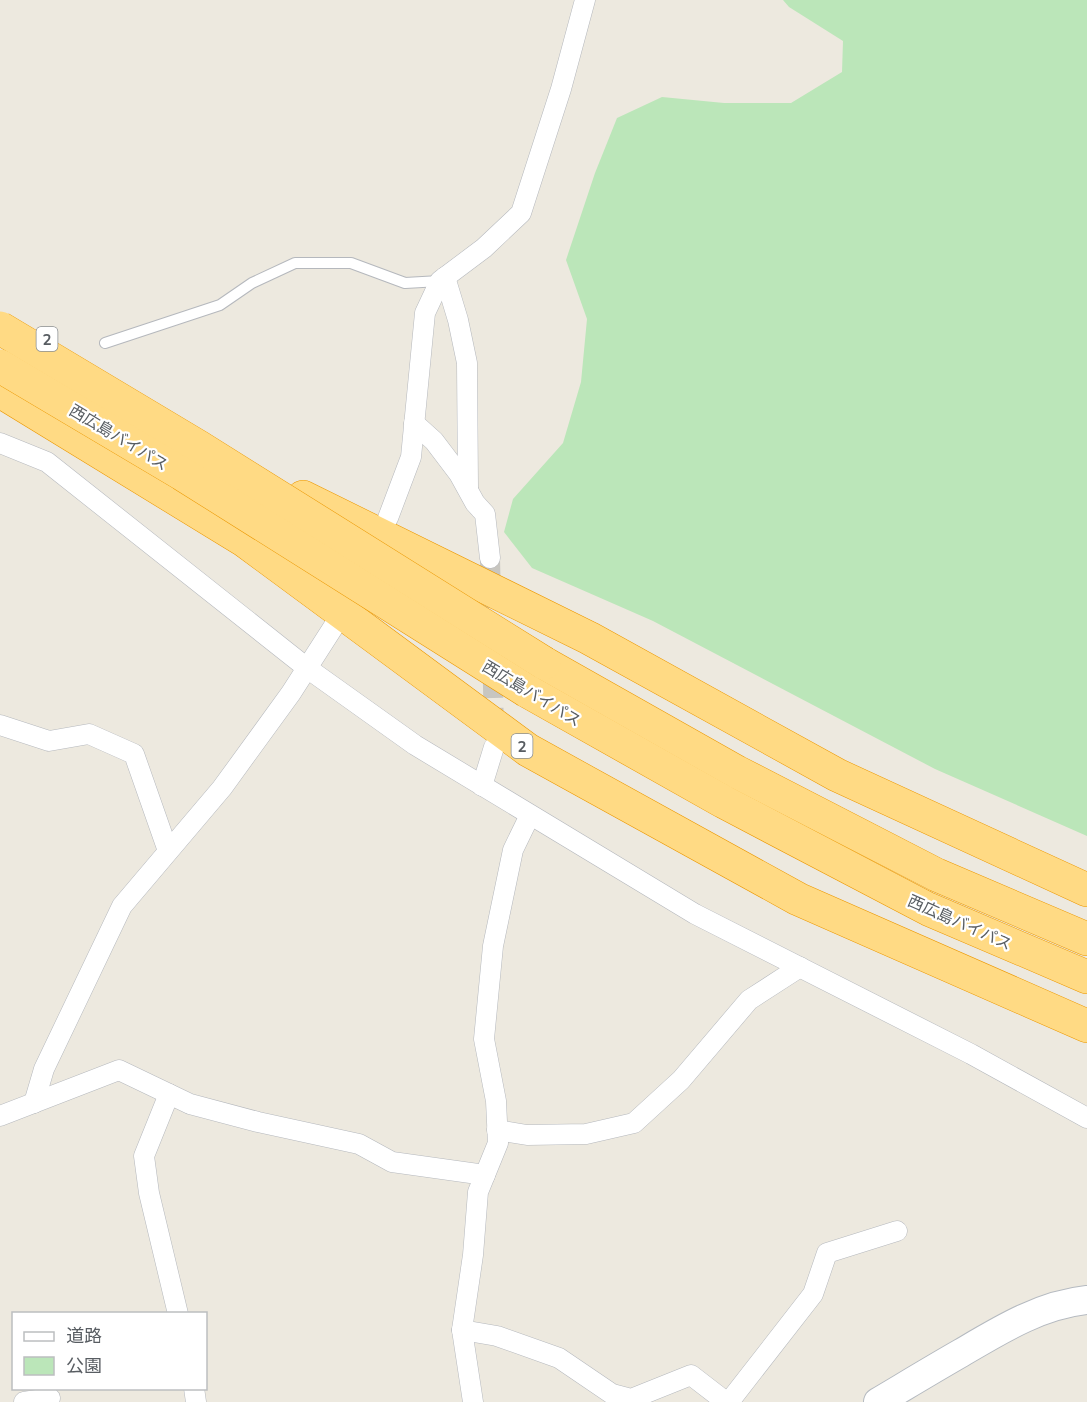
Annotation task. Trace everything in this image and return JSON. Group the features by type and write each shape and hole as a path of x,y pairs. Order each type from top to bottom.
{"highway":[{"name":"2","path":"0,312 100,355 313,503 589,638 837,775 1087,890"},
{"name":"西広島バイパス","path":"0,328 199,447 544,663 737,772 937,874 1087,939"},
{"name":"西広島バイパス","path":"0,366 182,474 527,692 724,802 928,909 1087,978"},
{"name":"2","path":"0,391 245,541 528,750 798,899 1087,1026"}],"street":[{"path":"388,518 411,457 425,313 442,279 484,248 520,213 561,89 585,0"},
{"path":"442,279 458,320 467,363 468,488"},
{"path":"414,423 434,441 468,488 475,503 485,514 490,558"},
{"path":"0,443 47,462 307,668 415,745 695,914 971,1054 1087,1118"},
{"path":"361,583 371,561"},
{"path":"34,1103 44,1069 122,906 222,788 334,626"},
{"path":"0,725 49,741 89,734 134,754 168,851"},
{"path":"482,786 494,747"},
{"path":"472,1402 462,1330 473,1254 478,1192 498,1143 496,1101 484,1038 493,946 513,850 530,815"},
{"path":"497,1130 527,1135 586,1134 634,1123 681,1080 749,1000 800,967"},
{"path":"0,1116 119,1071 190,1104 258,1122 359,1144 392,1162 484,1176"},
{"path":"169,1094 144,1156 149,1193 178,1312"},
{"path":"462,1330 497,1336 559,1358 612,1394 632,1399 691,1375 728,1402 813,1294 827,1252 897,1231"},
{"path":"878,1402 1026,1317 1053,1307 1087,1300"},
{"path":"24,1402 50,1398"}],"lane":[{"path":"100,355 220,305 252,283 295,263 351,263 405,284 442,279"}],"green space":[{"path":"783,0 1087,0 1087,836 935,769 653,621 532,568 504,532 513,499 563,443 581,382 587,319 566,260 595,173 617,118 662,97 724,103 791,103 842,72 843,41 789,7"}],"tunnel":[{"path":"490,558 494,730"}]}
